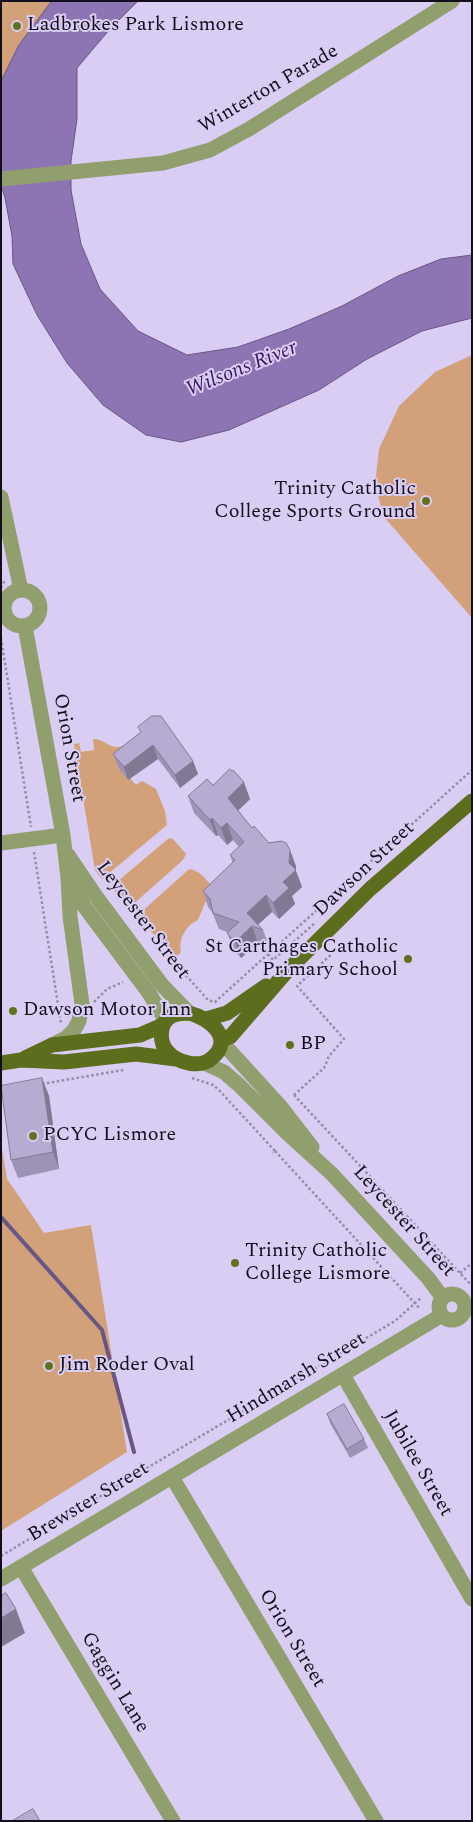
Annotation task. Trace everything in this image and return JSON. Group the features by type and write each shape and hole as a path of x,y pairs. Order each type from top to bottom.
{"main road":[{"name":"Dawson Street","path":"221,1043 230,1036 288,970 370,889 472,802"},
{"name":"Dawson Street","path":"206,1019 227,1013 288,970"},
{"path":"1,1063 21,1060 64,1062 136,1054 176,1059 195,1064 204,1063 215,1056 221,1043 216,1028 206,1019 189,1013 177,1014 140,1035 52,1045 21,1060"},
{"path":"164,1023 161,1034 163,1046 176,1059"}],"street":[{"name":"Winterton Parade","path":"1,179 163,162 210,150 249,129 452,1"},
{"path":"1,497 21,590"},
{"path":"21,590 26,590 34,595 40,606 37,617 32,623 25,626 12,623 2,611 6,599 12,592 21,590"},
{"name":"Orion Street","path":"25,626 66,851 70,916 82,1012 74,1030 66,1038 52,1045"},
{"path":"1,843 63,835"},
{"name":"Leycester Street","path":"66,851 94,895 162,985 189,1013"},
{"name":"Orion Street","path":"68,878 84,906 149,993 164,1023"},
{"name":"Leycester Street","path":"221,1043 281,1107 332,1174"},
{"name":"Leycester Street","path":"204,1063 224,1072 239,1085 332,1174 428,1278 443,1298"},
{"path":"452,1294 468,1298 465,1311 461,1317 454,1320 445,1318 442,1315 440,1304 443,1298 452,1294"},
{"name":"Hindmarsh Street","path":"172,1477 442,1315"},
{"path":"461,1317 472,1328"},
{"name":"Jubilee Street","path":"343,1375 472,1599"},
{"name":"Orion Street","path":"172,1477 376,1821"},
{"name":"Brewster Street","path":"1,1579 172,1477"},
{"name":"Gaggin Lane","path":"21,1566 173,1821"}],"path":[{"path":"166,953 208,1000 215,1002 472,770"},
{"path":"321,907 326,912"},
{"path":"268,954 273,960 319,918"},
{"path":"336,950 297,986 344,1039 329,1056 324,1068 293,1096 472,1286"},
{"path":"89,1003 95,1001 107,989 123,982"},
{"path":"40,1084 124,1070"},
{"path":"187,1076 213,1085 218,1089 420,1309"},
{"path":"256,1130 260,1127"},
{"path":"460,1273 472,1263"},
{"path":"1,1556 395,1321 422,1297"}],"shaded area":[{"name":"Ladbrokes Park Lismore","path":"1,1 52,1 1,81"},
{"name":"Trinity Catholic College Sports Ground","path":"472,355 472,618 384,517 375,485 379,449 399,406 435,372"},
{"path":"93,739 114,747 129,745 131,779 136,785 142,781 156,789 165,811 167,825 102,879 95,870 74,744 79,743 81,752 94,750"},
{"path":"169,838 173,839 186,854 183,860 129,908 111,887"},
{"path":"189,869 200,874 214,888 208,896 198,920 190,925 184,933 180,947 181,952 175,958 137,916"},
{"path":"1,1142 7,1179 44,1233 91,1225 127,1452 1,1531"}],"water":[{"name":"Wilsons River","path":"52,1 138,1 110,29 77,68 77,119 71,161 71,190 81,244 100,289 138,331 187,355 238,347 289,329 342,306 398,276 441,259 472,255 472,318 422,331 367,359 319,390 229,430 181,442 146,435 103,405 67,363 37,315 13,264 12,236 1,185 1,81 19,45"}],"building":[{"path":"152,716 161,716 193,761 175,775 153,745 124,767 113,754 141,732 138,727"},
{"path":"230,769 244,782 228,798 252,828 254,826 269,843 281,841 286,843 290,850 289,863 296,870 283,882 289,888 273,903 266,895 247,913 263,930 252,926 235,942 227,933 239,922 213,913 210,899 203,891 235,860 230,855 244,842 227,823 221,828 212,818 210,820 188,796 207,779 213,785"},
{"name":"PCYC Lismore","path":"42,1078 53,1152 11,1160 1,1086"},
{"path":"344,1404 364,1439 347,1449 327,1414"},
{"path":"6,1593 16,1609 1,1618 1,1596"},
{"path":"33,1809 40,1821 12,1821"}],"waterway":[{"path":"1,1217 102,1330 134,1452"}],"place":[{"name":"Ladbrokes Park Lismore","path":"17,26"},
{"name":"Trinity Catholic College Sports Ground","path":"426,501"},
{"name":"St Carthages Catholic Primary School","path":"408,959"},
{"name":"Dawson Motor Inn","path":"13,1011"},
{"name":"BP","path":"290,1045"},
{"name":"PCYC Lismore","path":"33,1136"},
{"name":"Trinity Catholic College Lismore","path":"235,1263"},
{"name":"Jim Roder Oval","path":"49,1366"}]}
